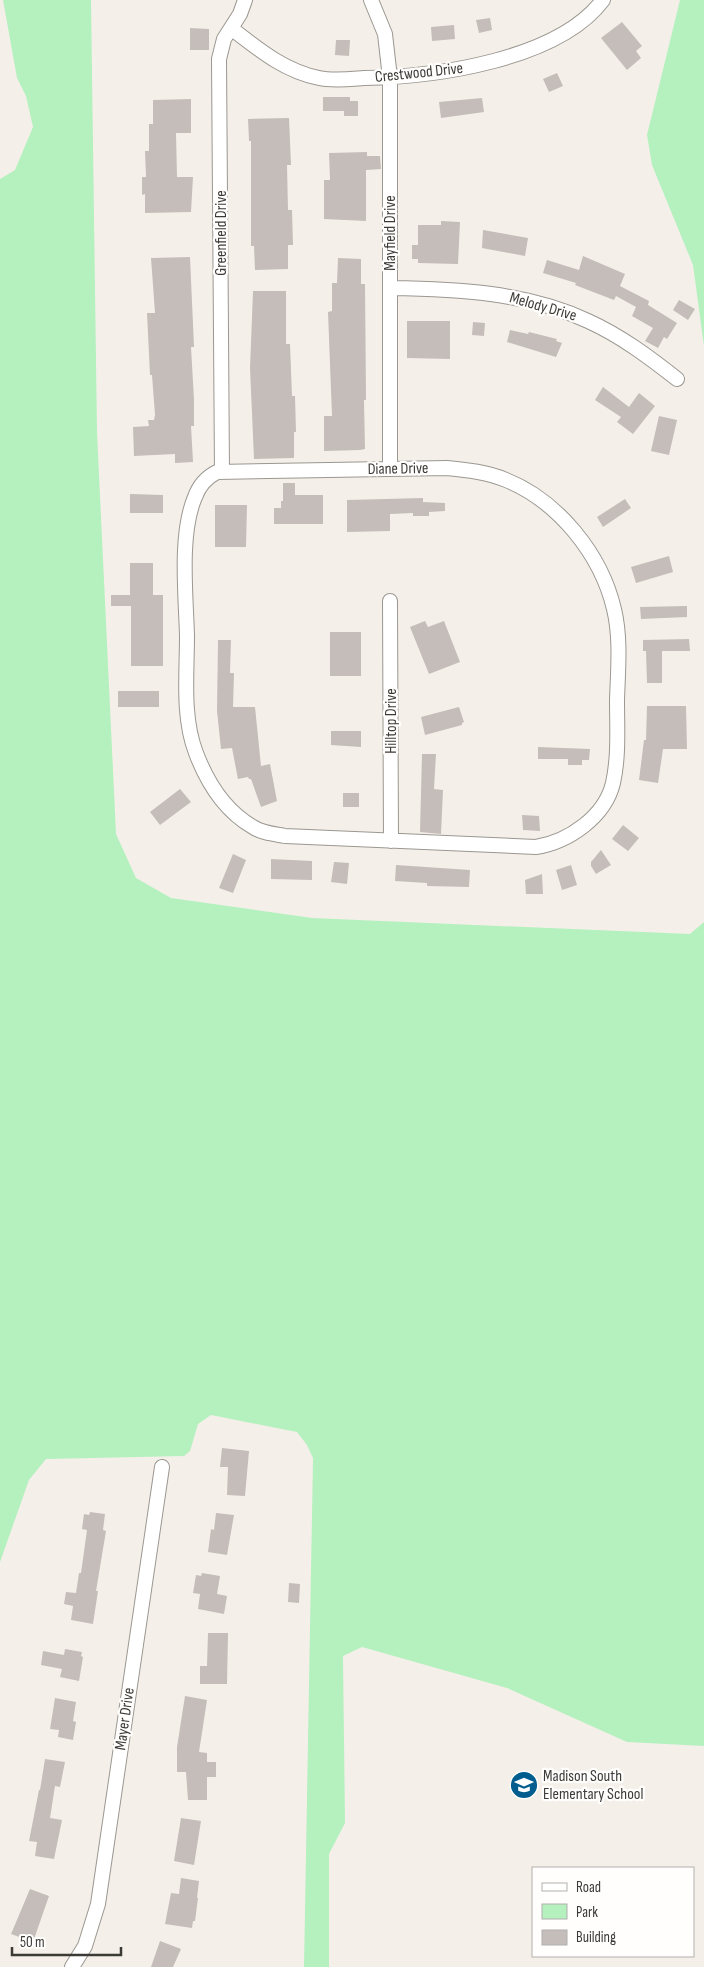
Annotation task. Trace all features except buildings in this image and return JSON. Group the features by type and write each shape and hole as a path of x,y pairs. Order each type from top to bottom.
{"street":[{"name":"Greenfield Drive","path":"222,472 219,59 224,39 240,14 244,0"},
{"name":"Mayfield Drive","path":"372,0 385,34 390,78 390,469"},
{"name":"Crestwood Drive","path":"231,28 274,61 295,71 320,78 390,78 453,71 515,54 542,44 564,32 583,19 602,0"},
{"name":"Melody Drive","path":"390,288 479,292 507,296 566,312 587,320 626,341 677,379"},
{"name":"Diane Drive","path":"447,468 506,480 536,496 554,511 568,525 592,556 609,592 618,634 617,748 615,770 612,785 606,798 588,822 563,839 550,845 536,847 285,836 254,828 235,813 216,793 201,766 191,736 189,719 186,539 195,496 202,484 211,475 222,472 447,468"},
{"name":"Hilltop Drive","path":"390,601 391,841"},
{"name":"Mayer Drive","path":"72,1967 85,1946 98,1904 162,1467"}],"green space":[{"path":"3,0 91,0 97,432 116,834 136,878 171,898 312,918 690,934 704,922 704,1746 627,1742 507,1688 362,1647 343,1656 345,1823 329,1854 329,1967 304,1967 313,1458 307,1445 297,1432 211,1415 198,1424 190,1451 184,1456 46,1459 29,1480 0,1562 0,179 15,170 33,127 26,96 17,78"},
{"path":"680,0 704,0 704,346 693,265 652,165 647,135"}],"place":[{"name":"Madison South Elementary School","path":"524,1785"}]}
